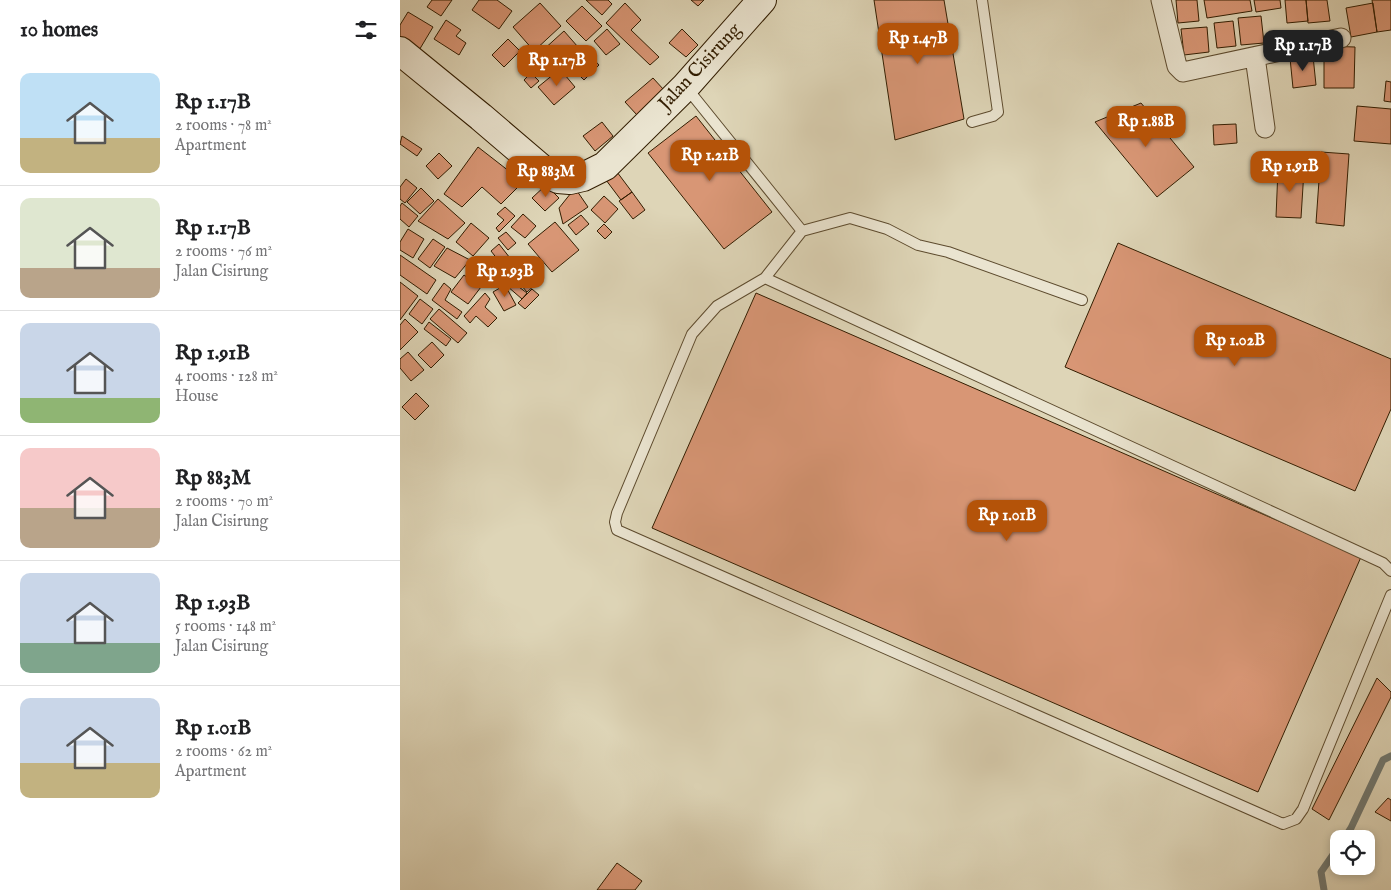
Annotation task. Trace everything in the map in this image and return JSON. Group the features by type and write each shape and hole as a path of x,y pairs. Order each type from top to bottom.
{"main road":[{"name":"Jalan Cisirung","path":"400,51 481,116 542,170 558,179 570,180 583,177 605,166 685,87 762,0"}],"street":[{"path":"1161,0 1176,66 1183,72 1341,38"},
{"path":"1255,57 1265,128"}],"lane":[{"path":"972,122 994,116 998,112 982,0"},
{"path":"685,87 802,231"},
{"path":"1082,300 948,252 918,245 887,229 850,218 802,231 765,278 717,306 692,334 617,513 615,522 617,530 1283,824 1296,819 1303,809 1391,595"},
{"path":"765,278 1383,563 1391,571"}],"building":[{"path":"432,0 452,0 441,16 427,7"},
{"path":"479,0 497,0 512,11 499,29 472,10"},
{"path":"586,0 608,0 612,4 602,15"},
{"path":"691,0 704,0 698,6"},
{"path":"874,0 944,0 964,119 895,140"},
{"path":"1176,0 1197,0 1199,21 1178,23"},
{"path":"1204,0 1250,0 1252,11 1207,18"},
{"path":"1254,0 1280,0 1281,8 1256,12"},
{"path":"1285,0 1306,0 1308,21 1287,23"},
{"path":"1306,0 1327,0 1330,21 1308,23"},
{"path":"1372,0 1391,0 1391,30 1377,32"},
{"path":"540,3 561,26 534,51 513,27"},
{"path":"625,3 641,20 631,30 659,57 650,65 606,23"},
{"path":"1373,3 1377,32 1351,37 1346,8"},
{"path":"582,6 602,26 586,41 566,21"},
{"path":"408,12 433,27 418,52 400,42 400,25"},
{"path":"1261,16 1264,43 1241,45 1238,18"},
{"path":"446,20 461,30 456,36 466,43 459,55 434,39"},
{"path":"1233,21 1236,46 1217,48 1214,23"},
{"path":"1207,27 1209,52 1184,55 1181,29"},
{"path":"607,29 620,44 606,55 594,41"},
{"path":"682,29 698,45 686,57 669,43"},
{"path":"564,31 578,47 556,66 542,51"},
{"path":"508,39 520,51 504,67 492,55"},
{"path":"1324,46 1355,47 1354,88 1324,88"},
{"path":"582,47 599,65 584,80 567,63"},
{"path":"1313,56 1316,85 1293,88 1290,58"},
{"path":"560,69 575,87 554,105 538,87"},
{"path":"531,73 539,81 531,88 524,80"},
{"path":"653,78 664,90 637,115 625,102"},
{"path":"1386,81 1391,82 1391,102 1384,101"},
{"path":"1141,103 1194,167 1157,197 1095,122"},
{"path":"1357,106 1391,109 1391,144 1354,141"},
{"path":"696,116 772,212 724,249 648,153"},
{"path":"602,122 613,136 595,151 583,136"},
{"path":"1236,124 1237,143 1214,145 1213,125"},
{"path":"402,136 422,149 417,156 400,144"},
{"path":"478,147 523,182 501,204 482,187 462,207 444,194"},
{"path":"1321,152 1349,154 1344,226 1316,223"},
{"path":"439,153 452,166 438,179 426,166"},
{"path":"614,168 632,192 621,200 603,176"},
{"path":"1278,169 1304,170 1301,218 1276,217"},
{"path":"406,179 417,188 405,203 400,199 400,187"},
{"path":"546,185 559,198 545,211 532,198"},
{"path":"421,188 434,201 420,214 407,202"},
{"path":"575,188 588,207 563,224 559,208"},
{"path":"632,192 645,210 633,219 619,201"},
{"path":"604,196 618,209 605,223 591,210"},
{"path":"438,199 465,223 448,239 418,221"},
{"path":"402,203 418,216 409,227 400,219 400,206"},
{"path":"505,207 515,216 499,232 496,228 504,220 497,214"},
{"path":"523,214 536,226 525,238 511,227"},
{"path":"581,215 589,224 576,235 568,225"},
{"path":"555,222 579,250 552,272 528,244"},
{"path":"471,223 489,238 473,256 456,242"},
{"path":"604,224 612,232 605,239 597,231"},
{"path":"408,229 424,239 413,258 400,250 400,242"},
{"path":"506,232 516,243 508,250 498,238"},
{"path":"433,239 445,247 430,268 418,259"},
{"path":"1118,243 1391,359 1391,409 1355,491 1065,367"},
{"path":"499,244 510,258 502,265 491,251"},
{"path":"447,248 470,260 455,278 434,266"},
{"path":"400,255 436,280 427,294 400,275"},
{"path":"492,262 505,275 491,288 478,275"},
{"path":"512,263 525,273 519,281 506,270"},
{"path":"464,275 481,287 468,304 451,292"},
{"path":"527,277 535,285 527,292 520,284"},
{"path":"511,281 527,293 522,299 507,286"},
{"path":"400,282 418,296 400,320"},
{"path":"444,283 451,289 445,300 462,312 457,319 432,300"},
{"path":"505,285 516,305 504,311 493,292"},
{"path":"532,289 539,295 525,309 518,303"},
{"path":"485,293 490,299 485,307 497,318 488,327 476,316 470,323 464,316"},
{"path":"756,293 1361,557 1258,792 652,528"},
{"path":"420,299 433,309 422,324 409,314"},
{"path":"439,309 467,333 458,343 430,319"},
{"path":"405,319 418,332 400,350 400,325"},
{"path":"429,322 451,339 446,346 424,329"},
{"path":"432,342 444,355 431,368 418,355"},
{"path":"408,352 424,370 411,381 400,368 400,359"},
{"path":"416,393 429,406 415,420 402,407"},
{"path":"1377,678 1391,692 1391,697 1329,820 1312,809"},
{"path":"1388,798 1391,800 1391,821 1375,812"},
{"path":"617,863 642,881 635,890 597,890"}],"waterway":[{"path":"1350,830 1383,760 1391,756"},
{"path":"1324,890 1321,872 1330,859"}]}
